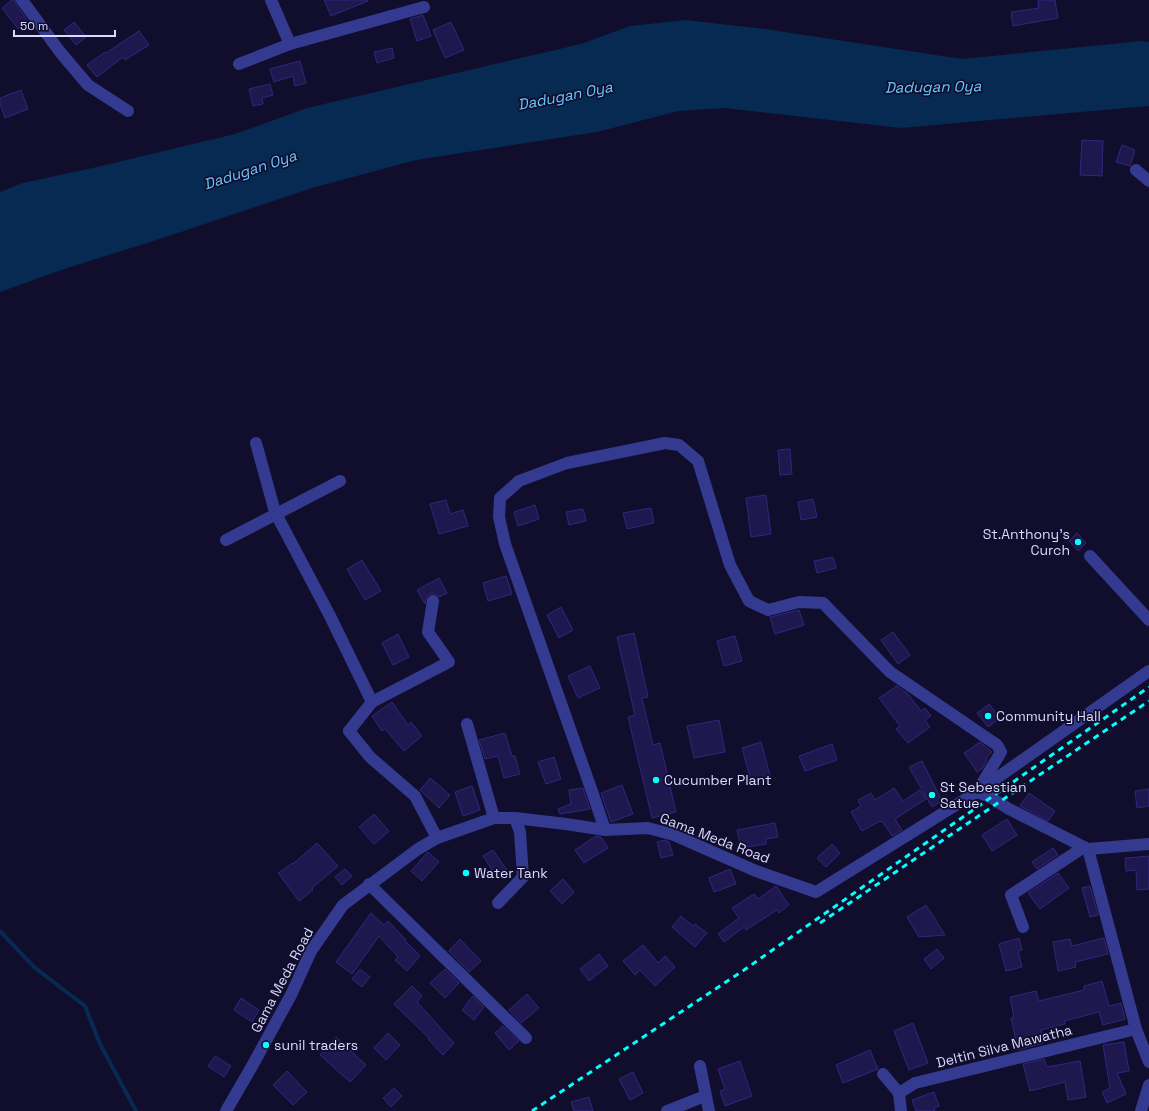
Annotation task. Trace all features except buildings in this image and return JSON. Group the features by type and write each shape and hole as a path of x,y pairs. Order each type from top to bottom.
{"street":[{"path":"22,0 60,52 88,85 128,112"},
{"path":"271,0 290,44"},
{"path":"239,64 290,44 424,7"},
{"path":"1136,170 1149,181"},
{"path":"256,443 276,514 329,614 372,702"},
{"path":"604,830 595,800 505,544 499,517 500,498 519,481 567,463 665,444 680,445 698,461 730,565 749,601 768,610 799,602 823,603 890,672 997,745 1001,752 977,792 990,797 1009,810 1086,848 1136,1029 1149,1062"},
{"path":"226,540 340,481"},
{"path":"1090,556 1149,620"},
{"path":"433,601 428,632 449,662 372,702 349,731 370,757 415,796 437,838"},
{"name":"Gama Meda Road","path":"226,1111 291,995 312,951 343,905 369,884 418,849 437,838 494,818 515,818 604,830 648,828 674,835 756,871 816,892 977,792 1149,671"},
{"path":"467,724 494,818"},
{"path":"498,903 523,877 520,832 515,818"},
{"path":"1023,927 1011,895 1086,848 1149,844"},
{"path":"369,884 526,1038"},
{"name":"Deltin Silva Mawatha","path":"899,1093 914,1083 1136,1029"},
{"path":"700,1066 709,1111"},
{"path":"883,1074 899,1093 901,1111"},
{"path":"1141,1111 1149,1085"},
{"path":"667,1111 705,1096"}],"water":[{"name":"Dadugan Oya","path":"686,20 765,29 962,59 1142,41 1149,42 1149,106 901,128 725,108 678,111 597,132 416,160 312,188 169,236 64,269 0,292 0,192 23,183 235,134 307,108 581,44 630,26"}],"waterway":[{"path":"0,931 34,967 85,1006 100,1044 136,1111"}],"railway":[{"path":"532,1111 744,970 1149,687"},
{"path":"820,923 1149,701"}],"place":[{"name":"St.Anthony's Curch","path":"1078,542"},
{"name":"Community Hall","path":"988,716"},
{"name":"Cucumber Plant","path":"656,780"},
{"name":"St Sebestian Satue","path":"932,795"},
{"name":"Water Tank","path":"466,873"},
{"name":"sunil traders","path":"266,1045"}]}
